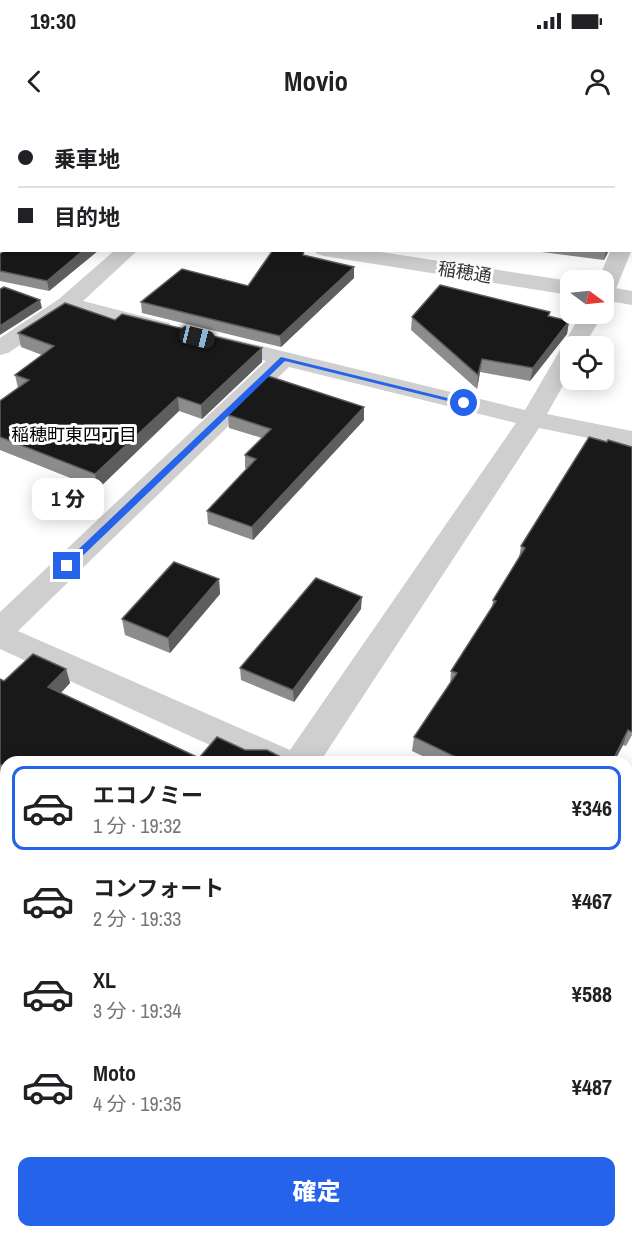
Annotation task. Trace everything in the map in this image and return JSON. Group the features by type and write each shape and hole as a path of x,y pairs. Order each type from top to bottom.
{"street":[{"path":"0,348 67,304 126,252"},
{"name":"稲穂通","path":"337,252 560,286"},
{"path":"613,270 621,252"},
{"path":"614,296 632,298"},
{"path":"67,304 532,419 632,440"},
{"path":"0,630 283,359"},
{"path":"305,756 532,419 560,370"},
{"path":"0,636 268,756"}],"building":[{"path":"2,252 82,252 47,281 0,271 0,254"},
{"path":"272,252 304,252 303,255 354,267 280,336 141,302 182,269 248,286"},
{"path":"440,285 550,312 548,316 560,319 560,324 567,324 533,368 482,359 478,375 412,317"},
{"path":"4,287 40,300 0,326 0,289"},
{"path":"65,303 115,320 122,314 262,348 201,405 178,397 95,474 0,437 0,401 29,380 15,375 54,346 18,333"},
{"path":"268,376 364,407 252,527 207,511 256,459 245,455 271,429 228,415"},
{"path":"589,437 632,447 632,732 628,730 615,756 454,756 414,737 457,673 451,671 496,601 493,600 525,548 521,546"},
{"path":"174,562 219,579 168,638 122,619"},
{"path":"316,578 362,597 293,690 240,668"},
{"path":"33,654 66,669 48,687 195,756 0,756 0,679 4,681"},
{"path":"217,737 245,750 267,750 279,756 201,756"}],"district":[{"name":"稲穂町東四丁目","path":"74,434"}],"route":[{"path":"67,566 283,359 464,403"}]}
